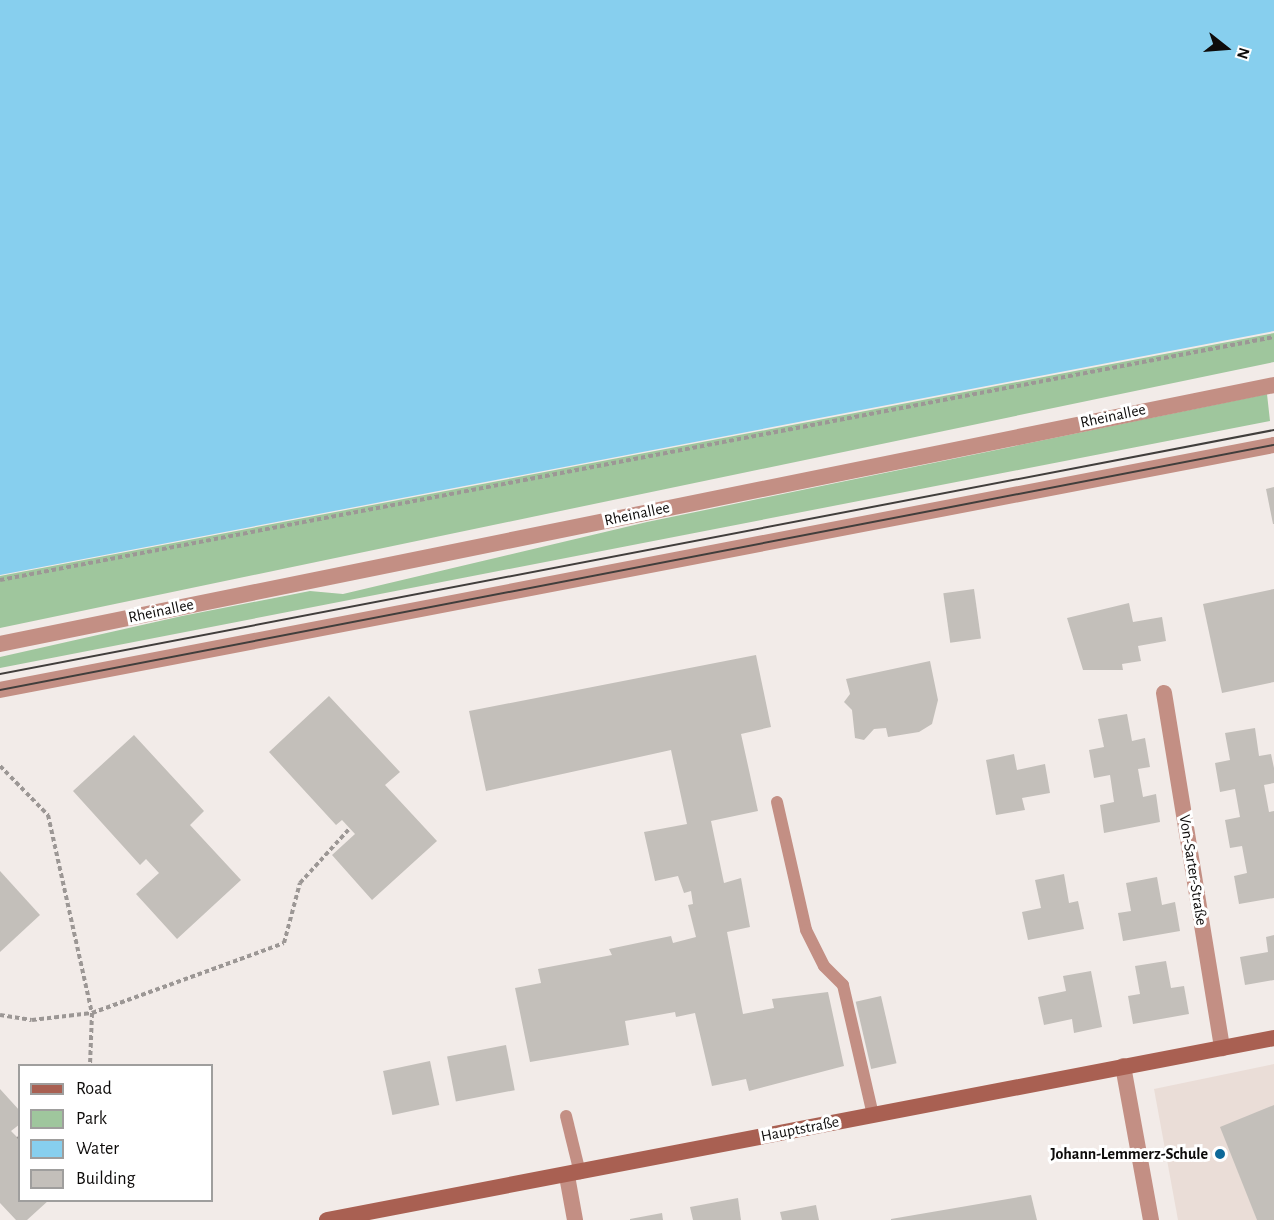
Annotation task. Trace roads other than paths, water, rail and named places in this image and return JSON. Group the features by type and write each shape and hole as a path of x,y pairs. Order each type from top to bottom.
{"main road":[{"name":"Hauptstraße","path":"327,1220 1274,1038"}],"street":[{"name":"Rheinallee","path":"0,644 1274,385"},
{"path":"0,690 1274,445"},
{"name":"Von-Sarter-Straße","path":"1164,693 1222,1048"},
{"path":"1123,1066 1151,1220"},
{"path":"574,1174 575,1220"}],"lane":[{"path":"777,802 806,930 824,966 843,985 873,1115"},
{"path":"566,1116 574,1174"}],"water":[{"path":"0,0 1274,0 1274,331 0,575"}],"tram line":[{"path":"0,674 1274,430"},
{"path":"0,690 1274,445"}],"place":[{"name":"Johann-Lemmerz-Schule","path":"1220,1154"}]}
